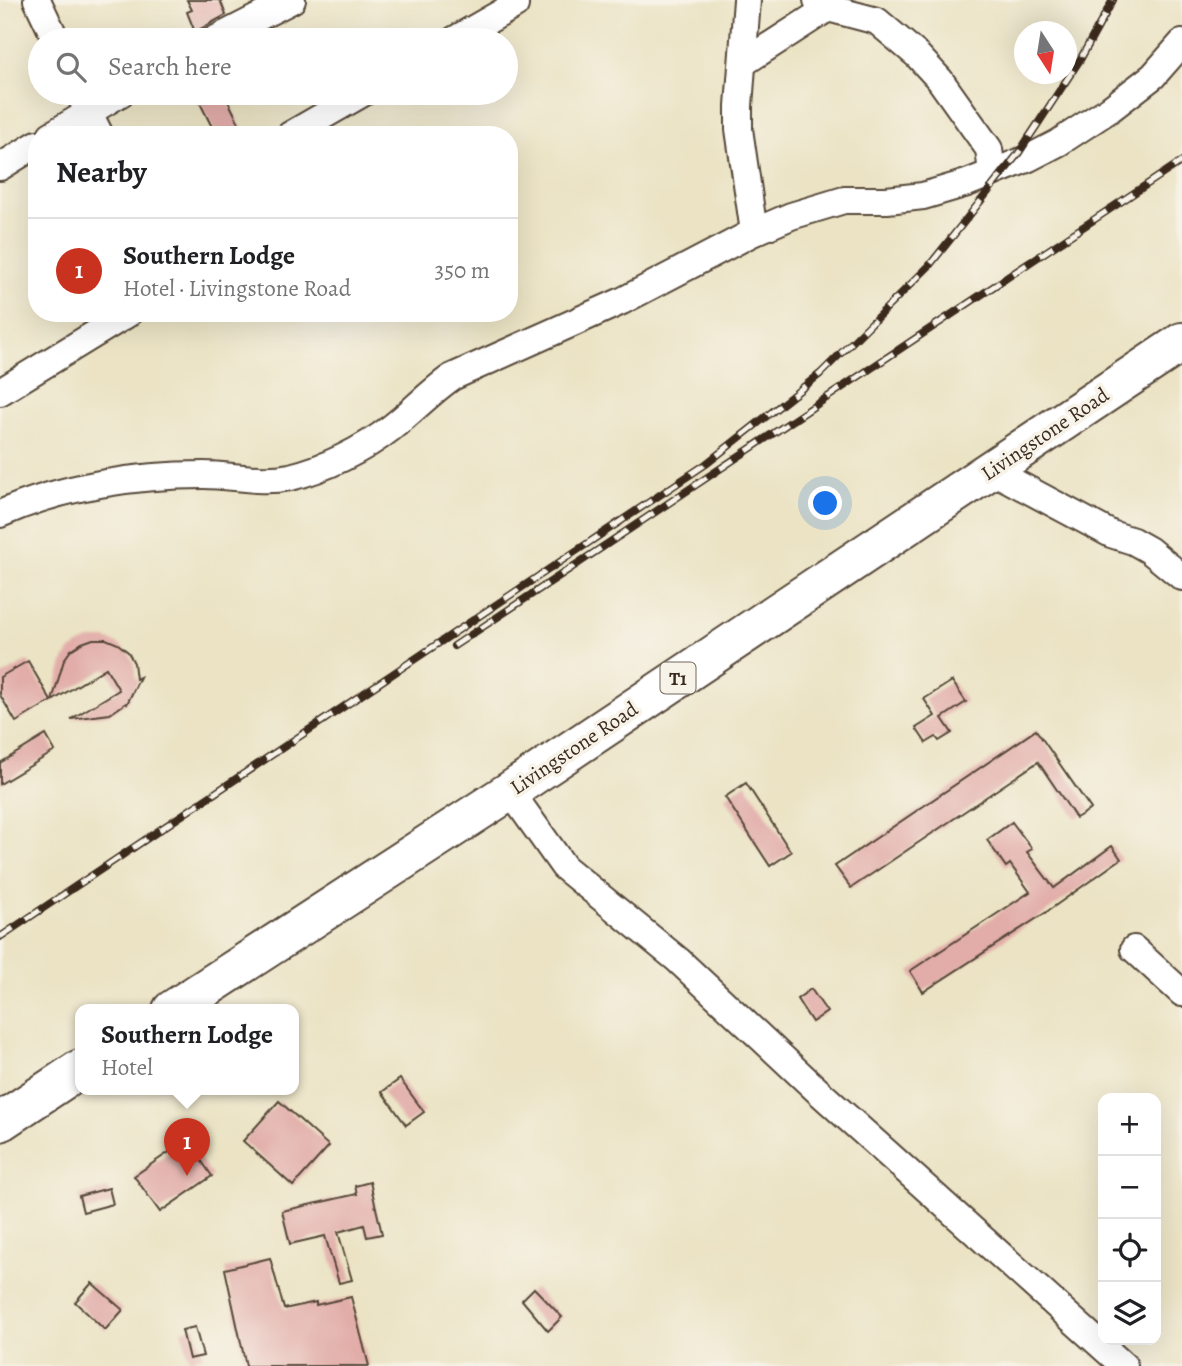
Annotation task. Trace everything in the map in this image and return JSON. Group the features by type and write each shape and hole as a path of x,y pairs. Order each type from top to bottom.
{"highway":[{"name":"Livingstone Road","path":"181,1004 510,791 1182,342"},
{"path":"0,1122 75,1072"}],"street":[{"path":"38,0 51,28"},
{"path":"237,28 292,0"},
{"path":"747,0 739,129 754,232"},
{"path":"474,28 517,2"},
{"path":"743,63 823,4 877,20 940,79 989,149 992,173"},
{"path":"0,514 36,499 143,478 218,475 269,479 289,477 314,469 374,440 452,377 622,301 754,232 791,216 835,202 923,196 992,173 1046,150 1110,109 1153,76 1182,43"},
{"path":"306,126 342,105"},
{"path":"67,126 89,113"},
{"path":"0,167 28,150"},
{"path":"0,392 114,322"},
{"path":"991,470 1111,534 1133,541 1149,550 1182,577"},
{"path":"510,791 564,867 678,960 819,1093 1124,1366"},
{"path":"1133,949 1182,993"}],"building":[{"path":"187,0 220,0 226,15 202,28 193,28 187,12 192,10"},
{"path":"201,105 230,105 240,126 212,126"},
{"path":"93,639 106,639 128,652 134,663 136,679 140,677 127,704 110,714 71,719 119,690 106,668 52,701 64,660 71,650"},
{"path":"28,661 51,701 16,722 0,695 0,677"},
{"path":"952,681 966,702 942,718 952,733 939,741 936,737 926,743 916,728 935,716 924,699"},
{"path":"1036,730 1091,809 1076,818 1038,762 851,888 835,866"},
{"path":"46,735 55,751 0,784 0,763"},
{"path":"746,783 791,852 770,866 725,797"},
{"path":"1012,822 1032,849 1027,852 1054,888 1112,846 1121,859 1045,913 923,992 910,971 1030,892 1010,864 1006,867 987,840"},
{"path":"811,989 827,1012 812,1022 797,999"},
{"path":"400,1079 424,1112 406,1125 382,1092"},
{"path":"279,1101 329,1146 293,1186 243,1141"},
{"path":"187,1140 212,1176 160,1212 134,1176"},
{"path":"370,1182 382,1234 367,1237 364,1225 338,1232 352,1280 339,1283 325,1236 290,1244 282,1211 357,1194 355,1186"},
{"path":"109,1188 113,1204 83,1212 79,1196"},
{"path":"270,1258 284,1309 351,1297 369,1366 246,1366 225,1269"},
{"path":"92,1283 123,1310 105,1330 75,1302"},
{"path":"534,1288 562,1317 548,1331 522,1300"},
{"path":"195,1327 203,1356 189,1359 182,1330"}],"railway":[{"path":"0,937 706,464 820,374 929,266 1018,154 1081,58 1113,0"},
{"path":"454,646 1182,161"}],"place":[{"name":"Southern Lodge","path":"187,1176"}]}
